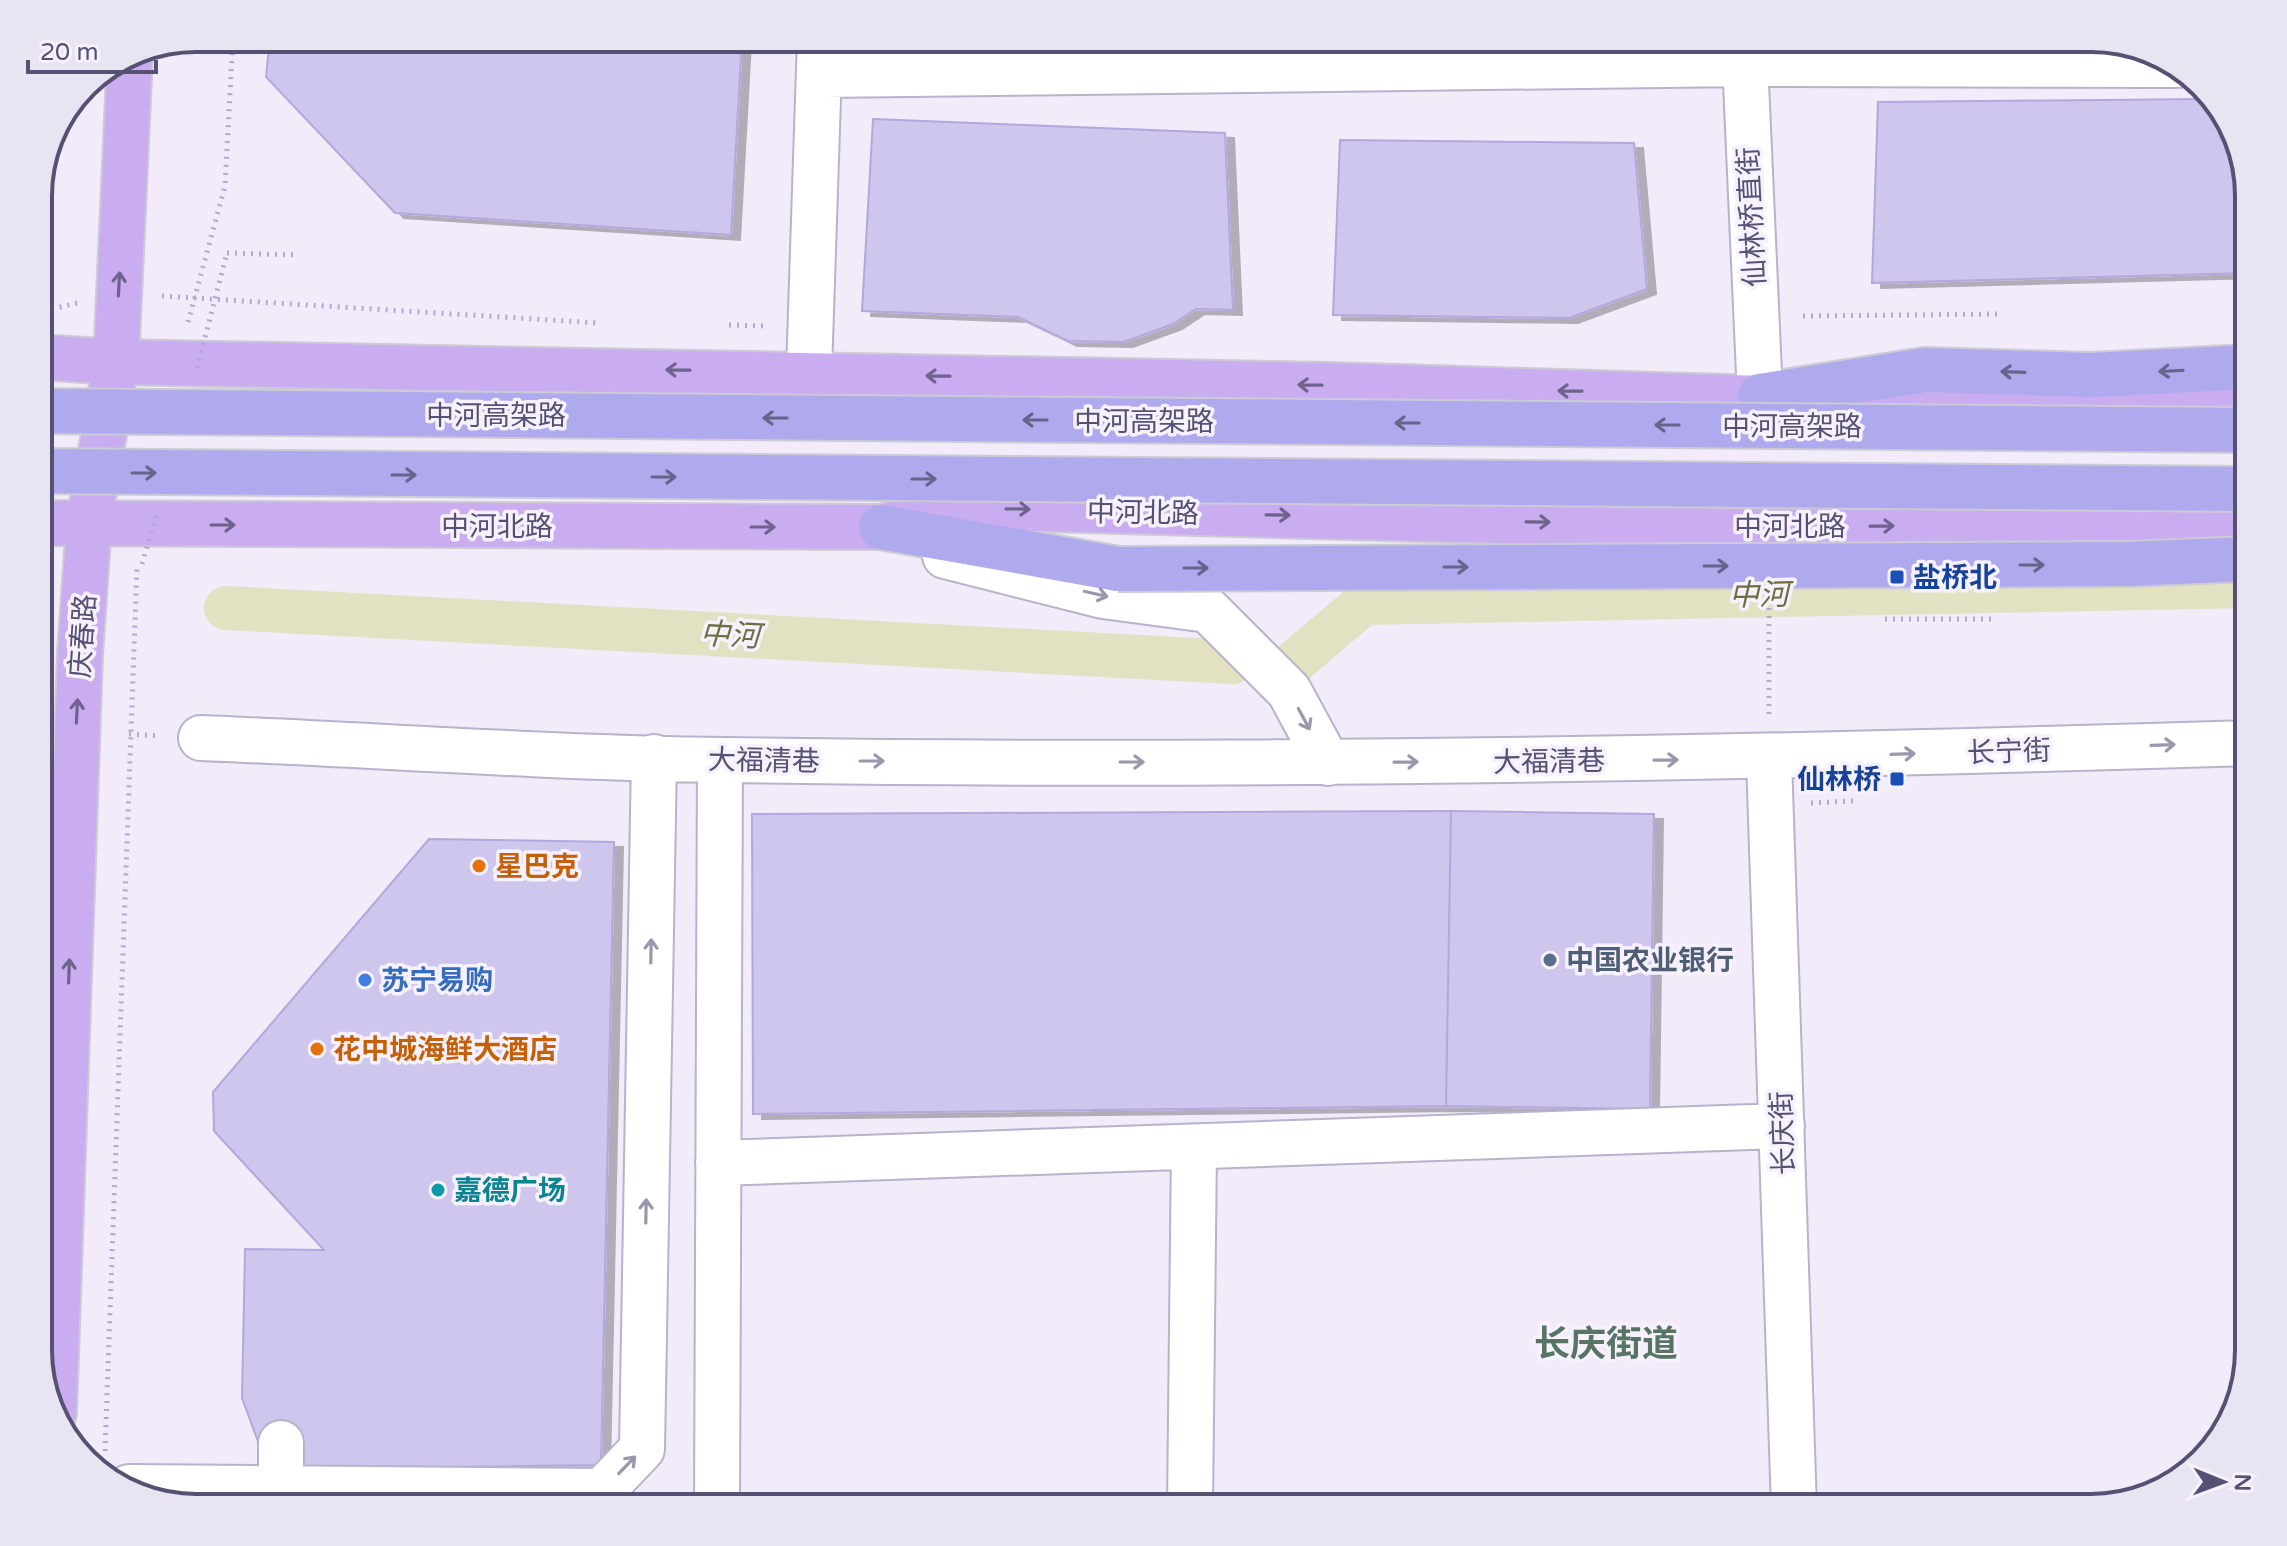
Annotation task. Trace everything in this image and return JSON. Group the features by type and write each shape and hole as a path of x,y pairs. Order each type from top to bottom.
{"highway":[{"path":"1760,396 1925,370 2091,375 2235,368"},
{"name":"中河高架路","path":"52,411 2235,430"},
{"name":"中河高架路","path":"52,471 2235,489"},
{"path":"881,527 1118,569 2127,564 2235,560"}],"main road":[{"name":"庆春路","path":"55,1378 76,735 89,523 116,362 129,68"},
{"path":"52,358 116,362 809,372 2091,404 2235,399"},
{"name":"中河北路","path":"52,523 881,527 971,507 1766,528 2235,519"}],"street":[{"path":"809,372 821,56 1559,52"},
{"name":"仙林桥直街","path":"1744,52 1760,396"},
{"path":"1775,52 2147,64"},
{"path":"830,527 1103,596 1208,610 1289,691 1328,763"},
{"name":"大福清巷","path":"201,738 720,760 1328,763 1769,759"},
{"name":"长宁街","path":"1769,759 2235,743"},
{"path":"124,1475 281,1487 602,1491 642,1449 654,757"},
{"name":"长庆街","path":"1769,759 1794,1494"},
{"path":"717,1494 720,760"},
{"path":"718,1163 1782,1126"},
{"path":"1190,1494 1194,1147"},
{"path":"281,1443 281,1487"}],"path":[{"path":"178,363 225,186 232,52"},
{"path":"227,253 298,255"},
{"path":"52,309 119,293 610,323"},
{"path":"1803,316 1999,314"},
{"path":"718,325 812,327"},
{"path":"116,1470 130,734 139,525"},
{"path":"1769,600 1769,693"},
{"path":"1885,619 1994,619"},
{"path":"76,735 201,738"}],"building":[{"path":"269,52 741,52 731,235 395,213 266,77"},
{"path":"2197,99 2220,132 2232,168 2235,187 2235,273 1872,283 1878,102"},
{"path":"873,119 1225,133 1233,310 1196,309 1173,324 1124,342 1068,341 1018,317 862,311"},
{"path":"1340,140 1634,143 1647,289 1569,318 1333,315"},
{"name":"中国农业银行","path":"1451,811 1654,814 1650,1109 1446,1106"},
{"path":"1451,811 1446,1106 753,1114 752,814"},
{"name":"嘉德广场","path":"429,839 614,842 601,1465 297,1469 259,1444 242,1398 245,1249 324,1250 214,1131 213,1092"}],"waterway":[{"name":"中河","path":"1291,665 1364,603 2235,586"},
{"name":"中河","path":"226,608 1233,662"}],"place":[{"name":"盐桥北","path":"1897,577"},
{"name":"仙林桥","path":"1897,779"},
{"name":"星巴克","path":"479,866"},
{"name":"中国农业银行","path":"1550,960"},
{"name":"苏宁易购","path":"365,980"},
{"name":"花中城海鲜大酒店","path":"317,1049"},
{"name":"嘉德广场","path":"438,1190"}],"district":[{"name":"长庆街道","path":"1606,1343"}]}
